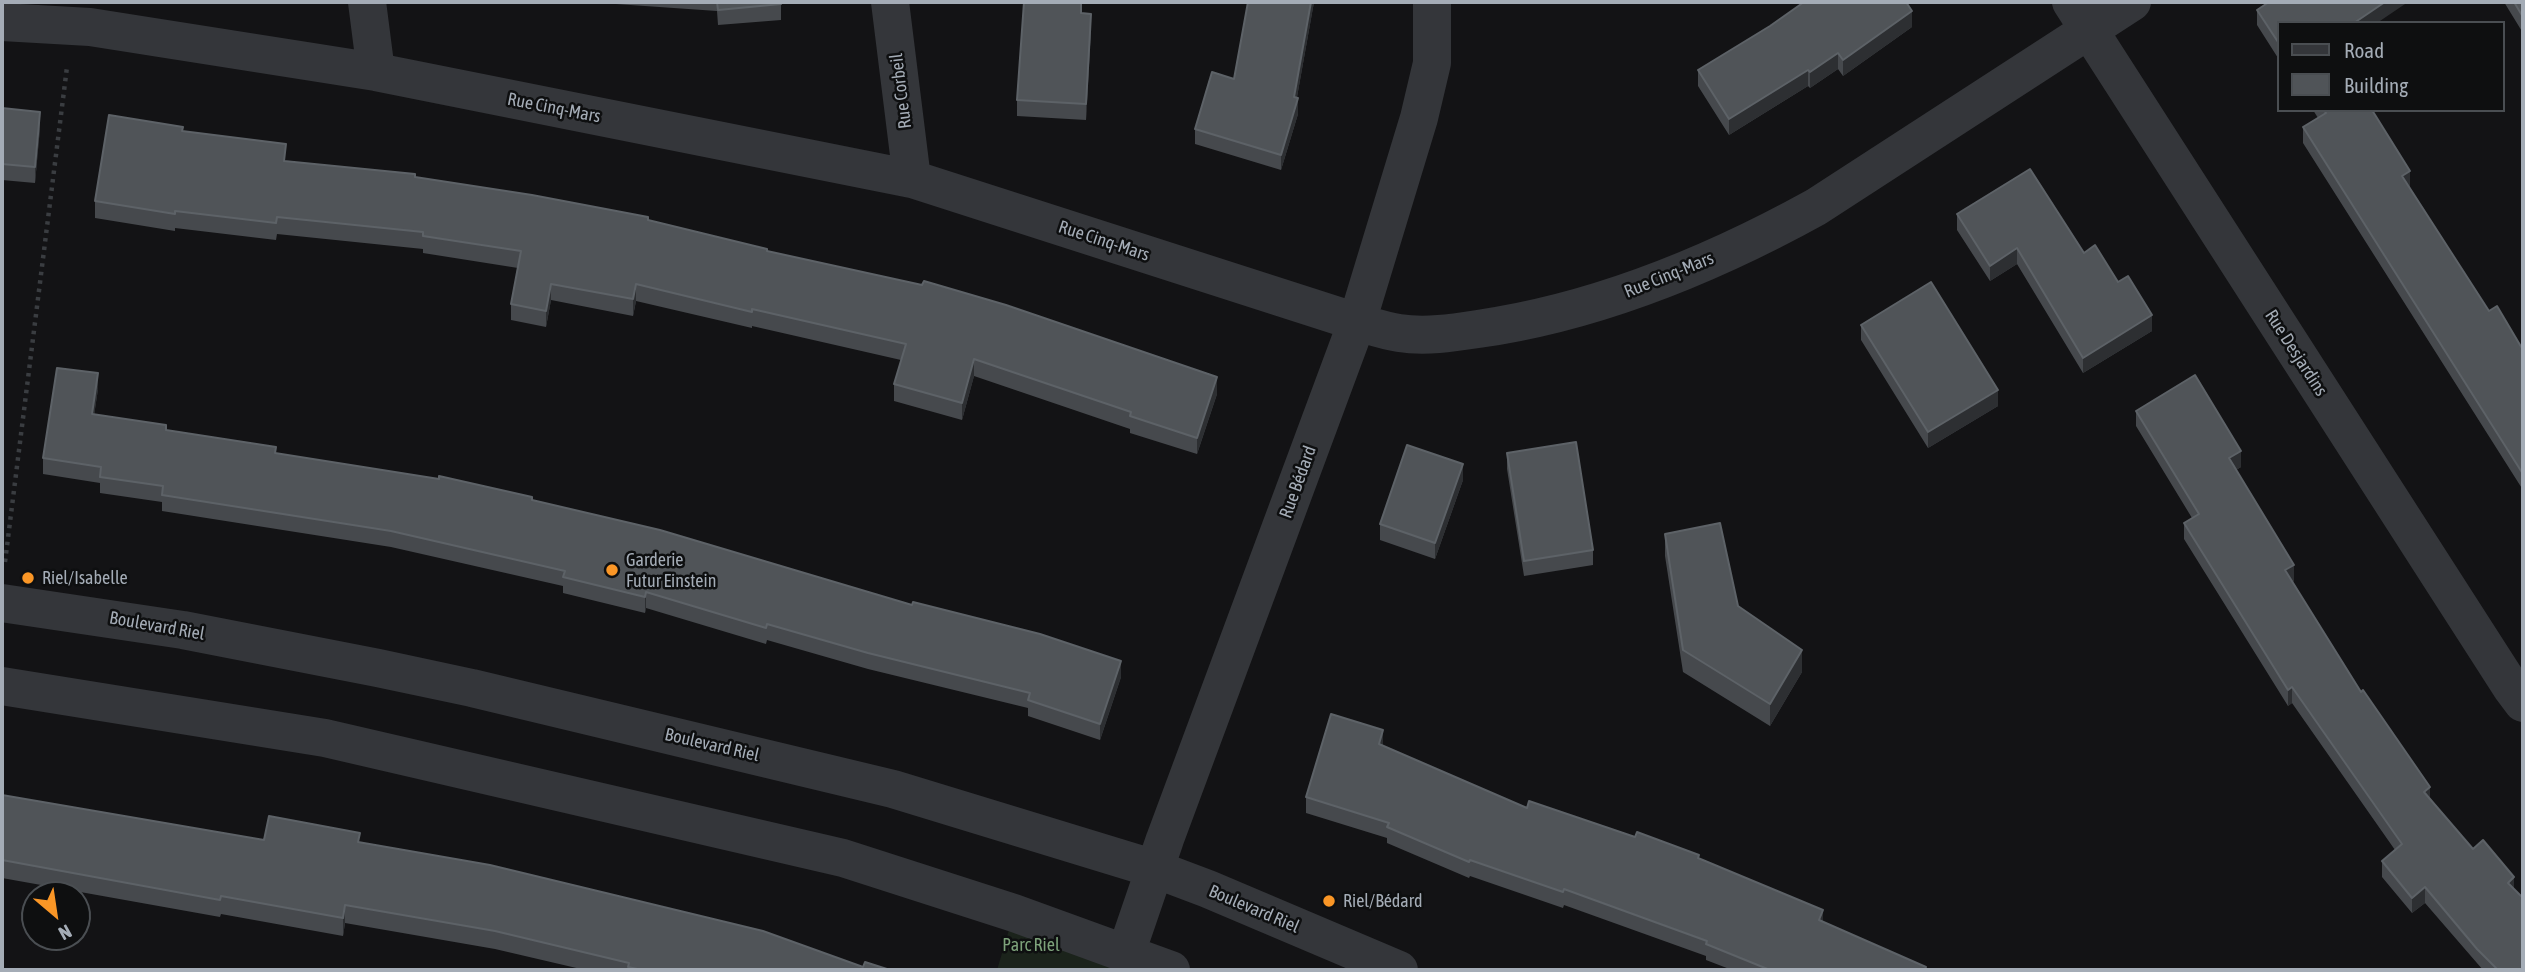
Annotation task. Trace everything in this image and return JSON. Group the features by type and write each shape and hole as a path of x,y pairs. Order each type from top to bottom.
{"street":[{"path":"367,2 376,72"},
{"name":"Rue Corbeil","path":"890,2 912,179"},
{"name":"Rue Bédard","path":"1126,953 1357,323 1419,118 1432,63 1433,2"},
{"name":"Rue Cinq-Mars","path":"2,22 72,26 376,72 912,179 1357,323 1400,333 1442,334 1502,326 1562,313 1635,290 1761,238 1816,207 2080,16 2132,2"},
{"name":"Rue Desjardins","path":"2080,16 2523,703"},
{"name":"Boulevard Riel","path":"3,587 183,630 472,688 893,789 1155,869 1398,970"},
{"path":"2,686 325,738 831,855 1014,913 1171,970"}],"path":[{"path":"3,587 72,26"}],"green space":[{"name":"Parc Riel","path":"1014,913 1169,970 997,970"}],"building":[{"path":"717,2 781,2 781,4 718,10"},
{"path":"1024,2 1081,2 1081,13 1091,14 1086,104 1017,100"},
{"path":"1248,2 1311,2 1294,97 1298,98 1281,155 1195,129 1212,72 1234,79"},
{"path":"1804,2 1906,2 1912,11 1843,60 1838,53 1729,119 1698,70"},
{"path":"2269,2 2385,2 2357,21 2276,21 2276,39 2257,10"},
{"path":"2514,2 2523,2 2523,17"},
{"path":"2,108 40,112 35,167 2,164"},
{"path":"2373,112 2410,171 2402,176 2489,311 2497,306 2523,350 2523,474 2303,127 2326,113"},
{"path":"109,115 183,127 182,131 286,144 284,161 415,174 415,177 532,195 648,217 648,220 767,251 922,285 924,281 1006,305 1217,377 1197,438 1130,416 1131,412 974,359 962,403 894,384 906,344 752,309 752,312 636,284 633,299 551,284 546,311 511,304 521,251 423,236 423,232 277,217 276,223 175,211 175,214 95,201"},
{"path":"2030,169 2084,253 2095,245 2118,282 2128,276 2152,315 2083,358 2017,248 1990,266 1957,214"},
{"path":"1931,282 1998,390 1928,432 1861,325"},
{"path":"57,368 98,373 92,414 166,425 166,430 276,447 275,453 439,479 439,476 532,497 532,500 660,530 912,605 913,602 1040,634 1121,661 1100,724 1028,700 1030,693 868,653 767,624 766,628 646,592 645,597 563,577 565,571 391,531 162,495 163,486 100,477 101,467 43,458"},
{"path":"2195,375 2241,451 2229,458 2294,565 2285,570 2361,692 2363,690 2430,787 2424,792 2473,849 2483,840 2514,877 2508,883 2523,898 2523,970 2498,970 2425,887 2412,898 2382,861 2402,844 2292,687 2288,690 2184,523 2199,514 2136,411"},
{"path":"1576,442 1593,550 1524,561 1507,453"},
{"path":"1407,445 1463,464 1435,543 1380,524"},
{"path":"1720,523 1738,606 1802,650 1770,704 1683,650 1665,534"},
{"path":"1331,714 1383,730 1379,744 1527,808 1529,801 1635,837 1637,832 1699,855 1698,858 1823,910 1819,920 1926,967 1925,970 1770,970 1706,944 1707,941 1564,889 1563,892 1470,860 1469,862 1387,827 1389,823 1306,797"},
{"path":"2,795 264,840 269,816 360,833 358,842 490,865 763,931 863,967 865,962 890,970 642,970 628,967 629,963 495,931 345,905 343,918 221,896 220,900 2,860"}],"place":[{"name":"Garderie Futur Einstein","path":"612,570"},
{"name":"Riel/Isabelle","path":"28,578"},
{"name":"Riel/Bédard","path":"1329,901"}]}
